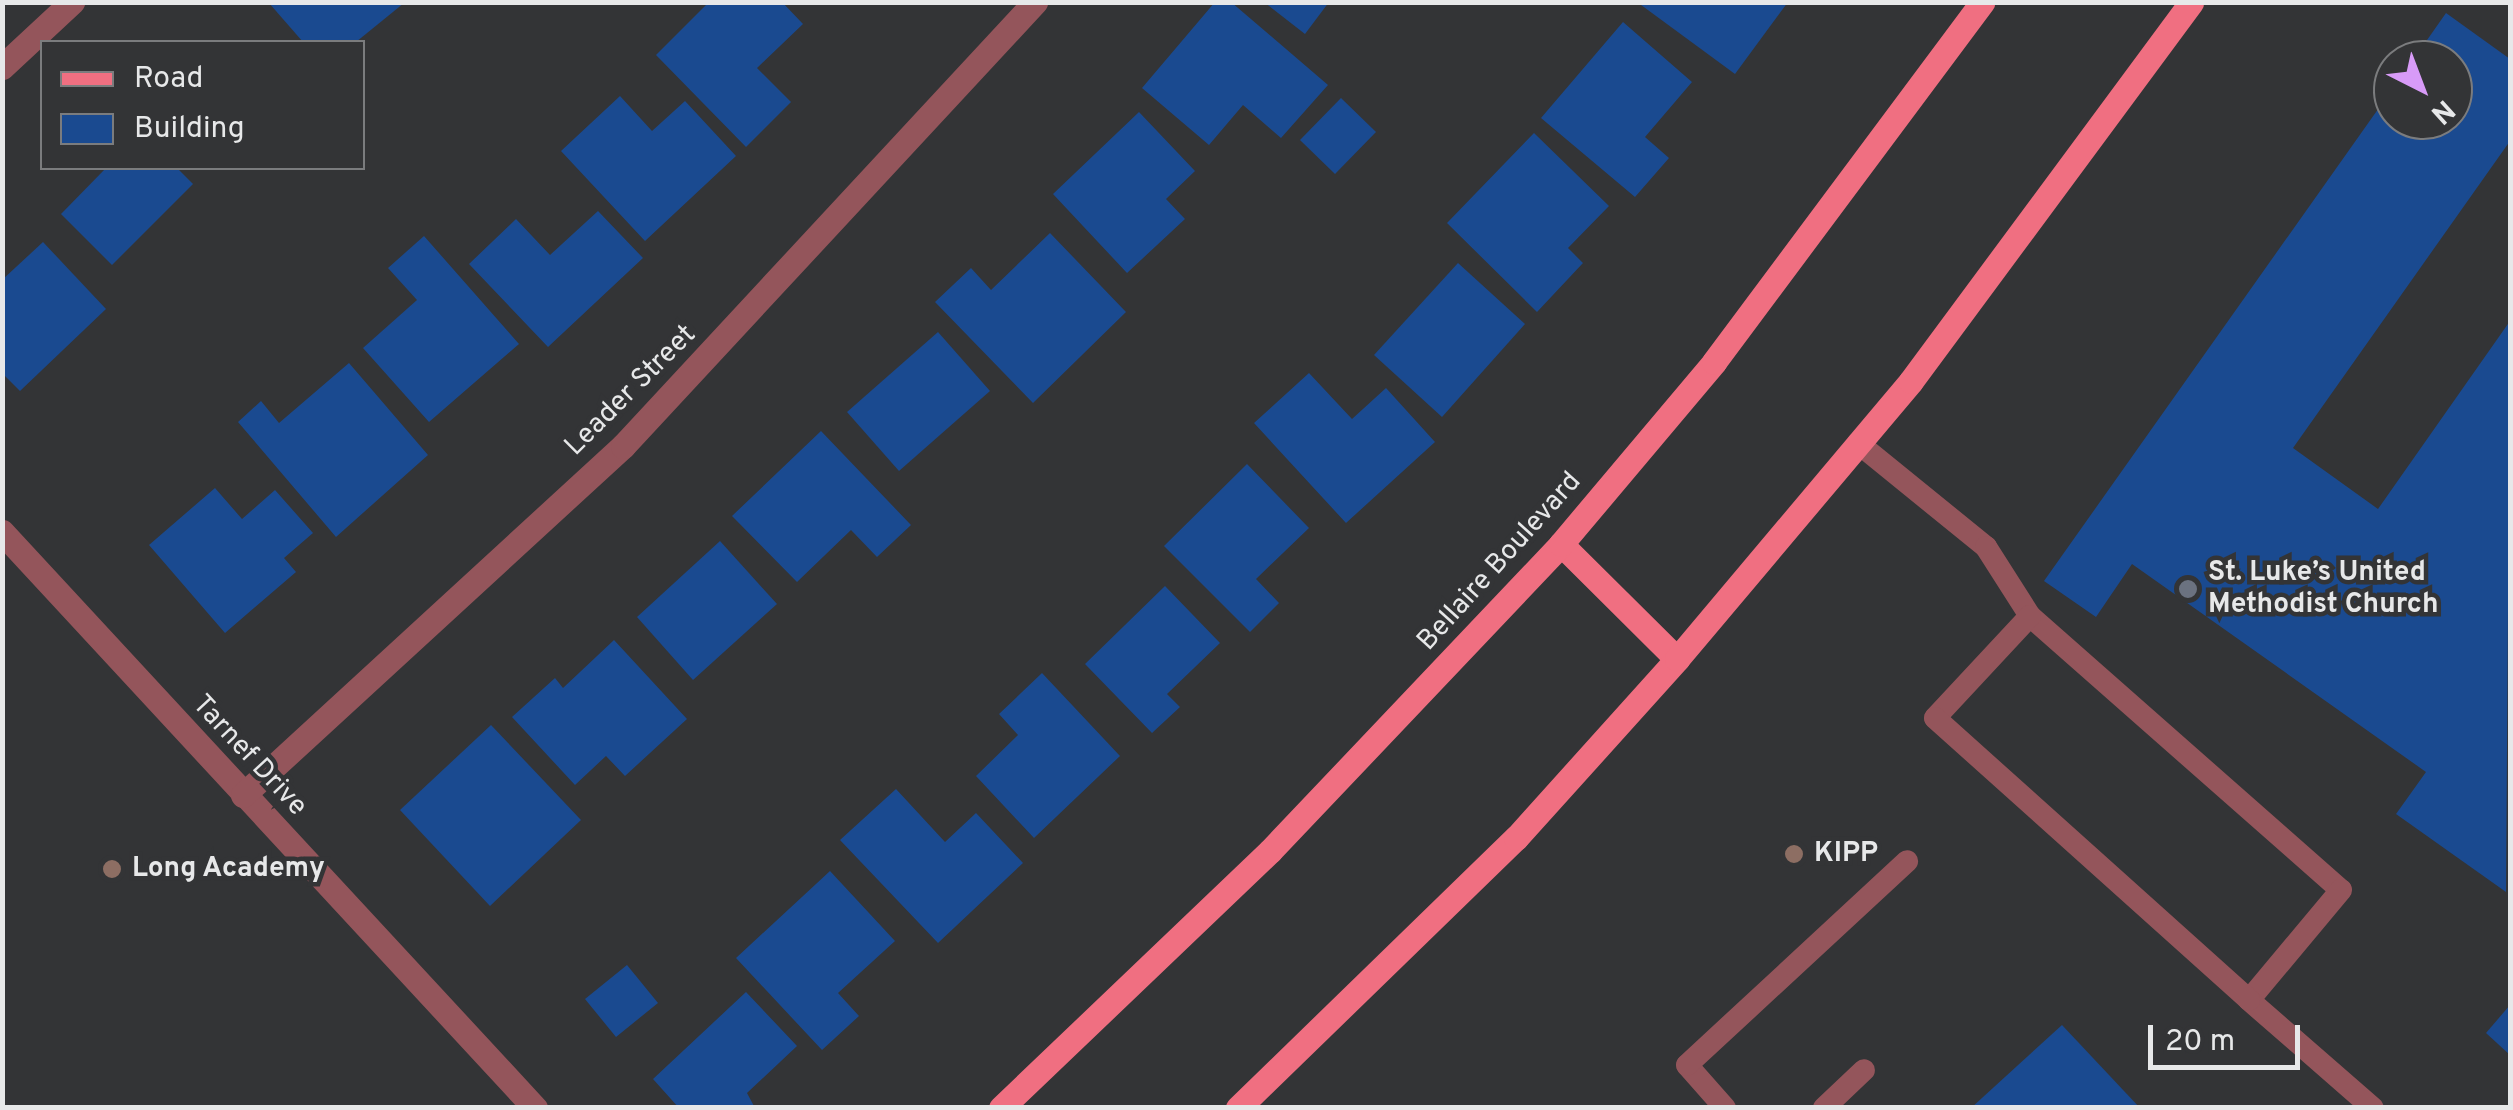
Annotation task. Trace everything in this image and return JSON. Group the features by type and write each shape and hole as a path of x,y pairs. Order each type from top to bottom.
{"main road":[{"name":"Bellaire Boulevard","path":"1001,1108 1270,851 1561,544 1714,362 1982,2"},
{"path":"1238,1108 1516,838 1677,658 1858,443 2191,2"},
{"path":"1561,544 1677,658"}],"street":[{"path":"2,67 72,2"},
{"name":"Leader Street","path":"243,795 624,446 1035,2"},
{"name":"Tarnef Drive","path":"2,532 535,1108"}],"lane":[{"path":"1858,443 1986,547 2030,616 2340,890 2250,1000"},
{"path":"2030,616 1935,718 2373,1108"},
{"path":"1725,1108 1687,1065 1908,861"},
{"path":"1824,1108 1864,1070"}],"building":[{"path":"709,2 782,2 803,24 757,68 791,102 746,147 656,55"},
{"path":"1215,2 1231,2 1328,85 1281,138 1243,105 1209,145 1142,88"},
{"path":"1264,2 1329,2 1305,34"},
{"path":"1637,2 1788,2 1735,74"},
{"path":"269,3 404,3 358,40 301,40"},
{"path":"2446,13 2510,59 2510,141 2293,448 2378,509 2510,321 2506,892 2396,814 2426,772 2132,564 2096,617 2044,581 2373,116 2373,140 2473,140 2473,40 2427,40"},
{"path":"1623,22 1692,82 1645,137 1669,158 1635,197 1541,118"},
{"path":"620,96 652,131 685,101 736,156 645,241 561,151"},
{"path":"1341,98 1376,132 1335,174 1300,140"},
{"path":"1139,112 1195,171 1166,199 1185,219 1127,273 1053,194"},
{"path":"1534,133 1609,206 1568,248 1583,263 1537,312 1447,223"},
{"path":"104,170 179,170 193,184 112,265 61,214"},
{"path":"598,211 643,258 548,347 469,264 516,219 550,255"},
{"path":"1050,233 1126,312 1033,403 935,302 971,268 991,290"},
{"path":"424,236 519,344 429,422 363,348 417,300 388,268"},
{"path":"43,242 106,309 20,391 2,373 2,280"},
{"path":"1458,263 1525,324 1442,417 1374,355"},
{"path":"938,332 990,391 899,471 847,412"},
{"path":"349,363 428,455 336,537 238,422 261,401 279,423"},
{"path":"1309,373 1352,419 1386,388 1435,442 1346,523 1254,423"},
{"path":"821,431 911,525 877,557 851,530 797,582 732,516"},
{"path":"1247,464 1309,528 1256,579 1279,603 1250,632 1164,546"},
{"path":"215,488 242,519 275,490 313,533 284,558 296,572 225,633 149,545"},
{"path":"720,541 777,604 693,680 637,617"},
{"path":"1165,586 1220,643 1167,694 1180,707 1152,733 1085,664"},
{"path":"614,640 687,719 625,776 606,756 575,785 512,717 555,678 563,688"},
{"path":"1042,673 1120,756 1034,838 976,776 1018,735 999,714"},
{"path":"491,725 581,820 490,906 400,810"},
{"path":"896,789 945,842 976,813 1023,863 938,943 840,840"},
{"path":"830,871 895,941 838,993 859,1016 822,1050 736,958"},
{"path":"627,965 658,1003 616,1037 585,999"},
{"path":"746,992 797,1046 747,1093 755,1108 679,1108 653,1079"},
{"path":"2510,1005 2510,1055 2486,1033"},
{"path":"2062,1025 2140,1108 1971,1108"}],"place":[{"name":"St. Luke’s United Methodist Church","path":"2188,589"},
{"name":"KIPP","path":"1794,854"},
{"name":"Long Academy","path":"112,869"}]}
